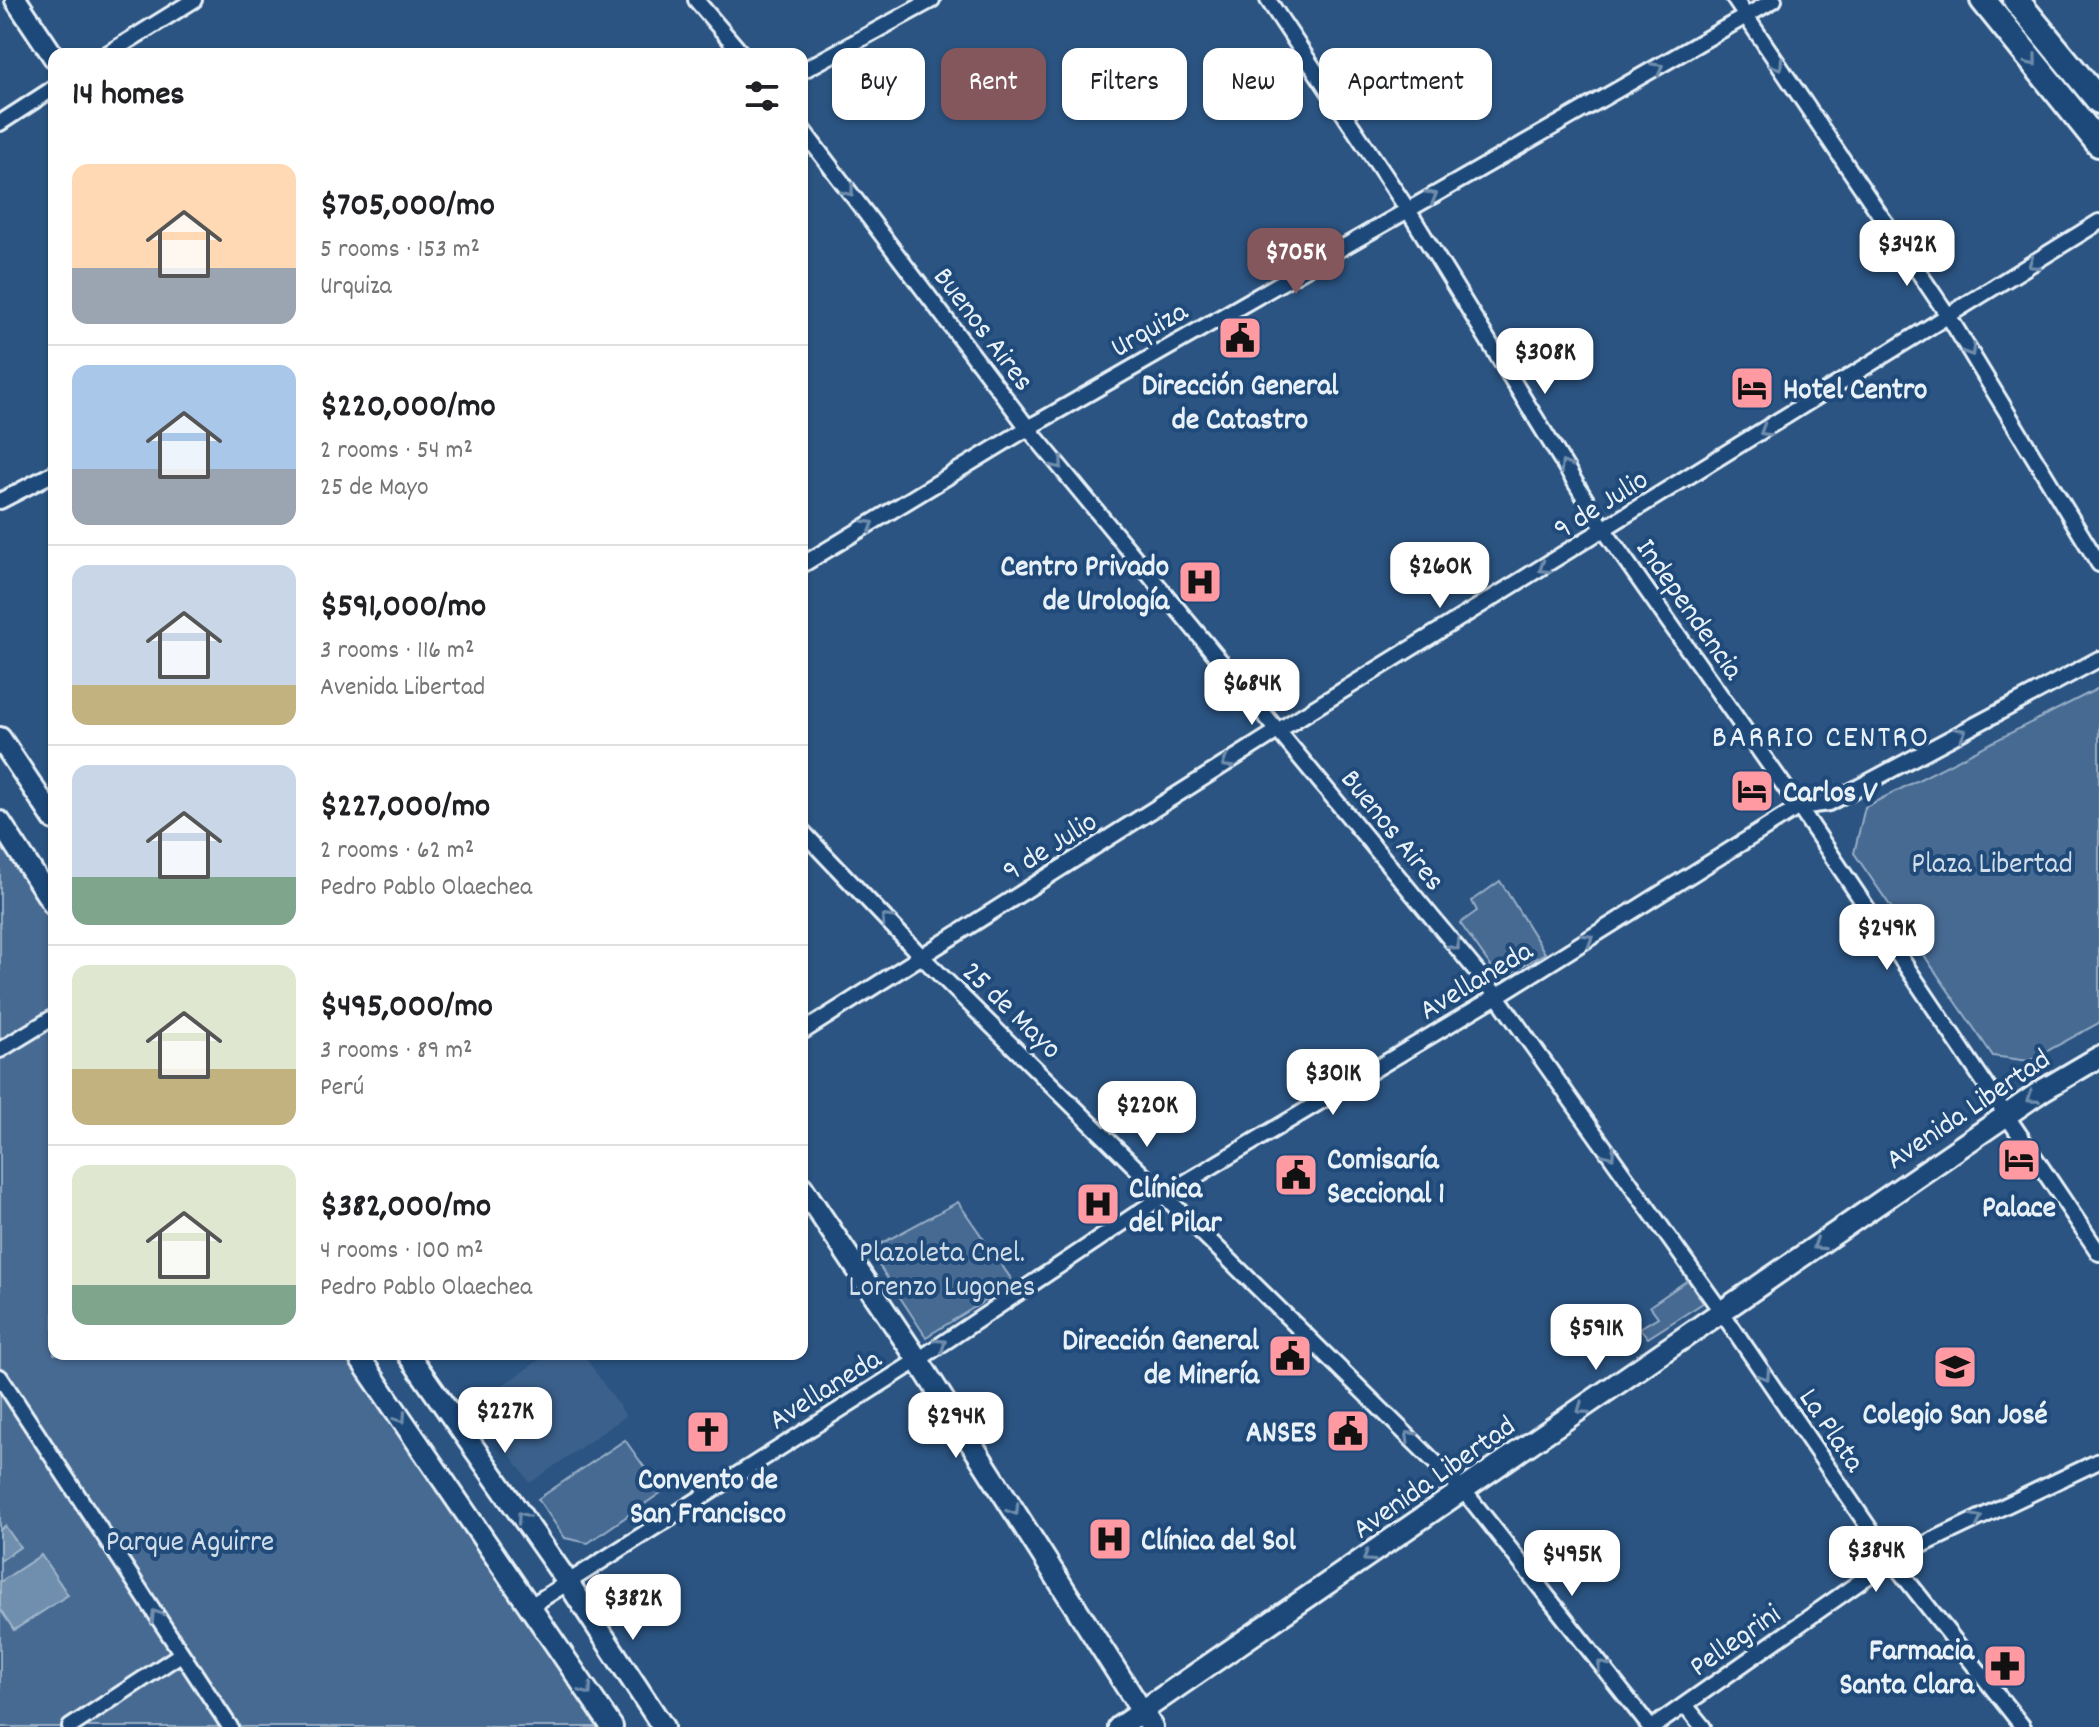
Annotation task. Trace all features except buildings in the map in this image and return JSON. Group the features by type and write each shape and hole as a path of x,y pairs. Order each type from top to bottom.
{"main road":[{"path":"1983,0 2099,144"},
{"path":"2016,0 2099,101"}],"street":[{"path":"16,0 48,48"},
{"path":"117,48 194,0"},
{"path":"696,0 737,48"},
{"path":"808,68 932,0"},
{"name":"Independencia","path":"1268,0 1408,210 1605,531 1799,807 2099,1253"},
{"path":"1735,0 1949,317 2099,564"},
{"name":"Urquiza","path":"808,561 1028,428 1774,0"},
{"path":"0,123 48,92"},
{"name":"Buenos Aires","path":"808,137 1028,428 1497,996 1721,1311"},
{"name":"9 de Julio","path":"808,1028 1279,730 1605,531 2099,222"},
{"path":"0,501 48,476"},
{"name":"Avellaneda","path":"529,1607 918,1360 1166,1194 1497,996 1799,807 1829,803 2099,659"},
{"path":"0,738 48,810"},
{"path":"0,822 48,896"},
{"name":"25 de Mayo","path":"808,837 921,956 1166,1194 1465,1492 1652,1727"},
{"path":"0,1050 48,1021"},
{"name":"Avenida Libertad","path":"1119,1727 1147,1719 1721,1311 2006,1116 2099,1057"},
{"path":"808,1196 918,1360 1147,1719"},
{"name":"La Plata","path":"1721,1311 1891,1560 2023,1727"},
{"path":"361,1360 612,1727"},
{"path":"412,1360 567,1581 663,1727"},
{"path":"0,1377 230,1727"},
{"name":"Pellegrini","path":"1652,1727 1891,1560 2099,1461"},
{"path":"70,1727 181,1654"},
{"path":"1685,1705 1703,1727"}],"shaded area":[{"path":"539,1360 587,1360 626,1416 530,1483 475,1404"},
{"path":"5,1526 20,1547 0,1561 0,1530"},
{"path":"41,1555 68,1595 14,1630 0,1609 0,1582"}],"green space":[{"name":"Plaza Libertad","path":"2099,688 2099,1023 2029,1061 1993,1056 1854,853 1865,807"},
{"name":"Parque Aguirre","path":"0,842 48,916 48,1360 347,1360 604,1727 0,1727"},
{"path":"1500,881 1545,953 1500,979 1460,923 1477,911 1472,901"},
{"name":"Plazoleta Cnel. Lorenzo Lugones","path":"958,1202 1014,1283 926,1337 869,1250"},
{"path":"1688,1280 1703,1303 1648,1338 1640,1328 1658,1317 1650,1306"},
{"path":"625,1440 662,1492 588,1543 565,1538 538,1499"}],"place":[{"name":"Dirección General de Catastro","path":"1240,338"},
{"name":"Hotel Centro","path":"1752,388"},
{"name":"Centro Privado de Urología","path":"1200,582"},
{"name":"Carlos V","path":"1752,791"},
{"name":"Palace","path":"2019,1160"},
{"name":"Comisaría Seccional 1","path":"1296,1175"},
{"name":"Clínica del Pilar","path":"1098,1204"},
{"name":"Dirección General de Minería","path":"1290,1356"},
{"name":"Colegio San José","path":"1955,1367"},
{"name":"ANSES","path":"1348,1431"},
{"name":"Convento de San Francisco","path":"708,1432"},
{"name":"Clínica del Sol","path":"1110,1539"},
{"name":"Farmacia Santa Clara","path":"2005,1666"}],"district":[{"name":"BARRIO CENTRO","path":"1821,735"}]}
